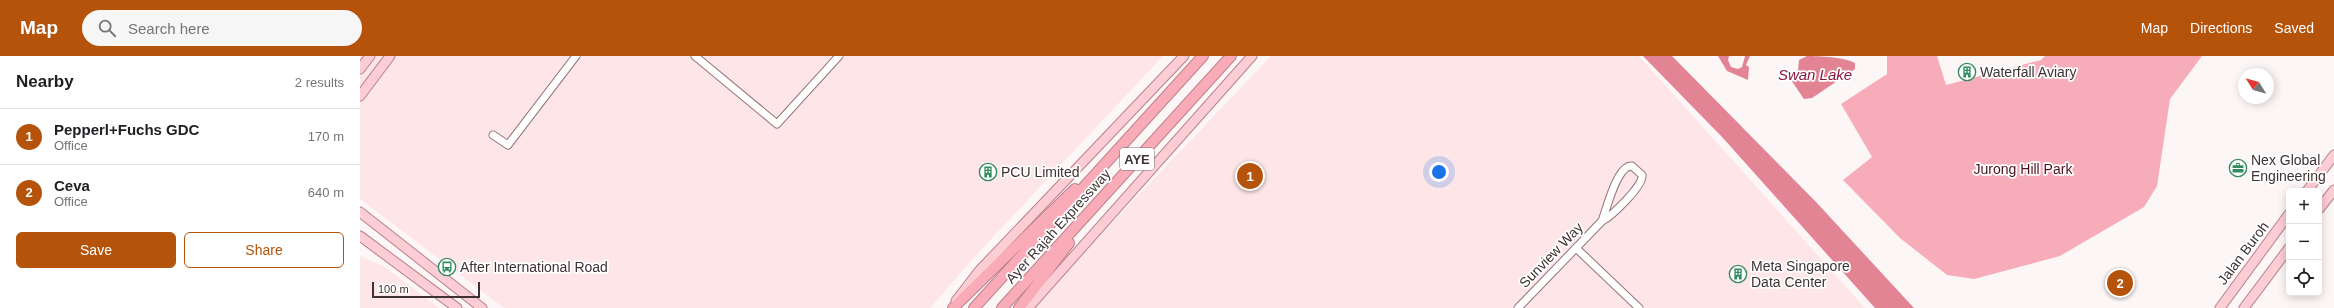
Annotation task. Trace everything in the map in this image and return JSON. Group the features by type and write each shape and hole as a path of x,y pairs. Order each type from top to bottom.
{"highway":[{"name":"Ayer Rajah Expressway","path":"974,308 1203,56"},
{"name":"Ayer Rajah Expressway","path":"1002,308 1070,235 1231,56"},
{"path":"953,308 1062,199 1100,169"},
{"path":"1019,308 1066,249 1070,235"}],"main road":[{"path":"360,69 370,56"},
{"path":"360,96 390,56"},
{"path":"950,308 979,271 1184,56"},
{"path":"1028,308 1252,56"},
{"path":"2308,188 2334,155"},
{"path":"2322,205 2334,190"},
{"path":"361,211 482,308"},
{"name":"Jalan Buroh","path":"2220,308 2286,218"},
{"path":"360,236 457,308"},
{"path":"2244,308 2286,252"}],"street":[{"path":"493,135 508,145 576,56"},
{"path":"695,56 777,124 839,56"},
{"name":"Sunview Way","path":"1518,308 1602,221 1610,217 1642,180 1641,173 1632,166 1626,168 1618,176 1602,221"},
{"path":"1576,248 1639,308"}],"shaded area":[{"path":"360,56 1163,56 977,254 930,308 504,308 360,199"},
{"path":"1271,56 1639,56 1865,308 1031,308"},
{"path":"360,256 385,267 439,308 360,308"}],"green space":[{"name":"Jurong Hill Park","path":"1887,56 1937,56 1946,85 2041,60 2045,56 2202,56 2170,99 2157,186 2144,207 2060,256 1974,279 1947,275 1900,238 1843,180 1872,157 1841,104 1887,74"}],"water":[{"path":"1643,56 1672,56 1816,202 1914,308 1875,308 1723,138"},
{"path":"1718,56 1729,56 1728,60 1731,67 1738,69 1742,67 1745,56 1750,56 1746,65 1749,67 1748,80 1727,71"},
{"name":"Swan Lake","path":"1807,56 1845,59 1855,63 1855,69 1812,98 1804,99 1791,80 1798,70 1799,60"}],"place":[{"name":"Waterfall Aviary","path":"1967,72"},
{"name":"Nex Global Engineering","path":"2238,168"},
{"name":"PCU Limited","path":"988,172"},
{"name":"Pepperl+Fuchs GDC","path":"1250,176"},
{"name":"After International Road","path":"447,267"},
{"name":"Meta Singapore Data Center","path":"1738,274"},
{"name":"Ceva","path":"2120,283"}]}
